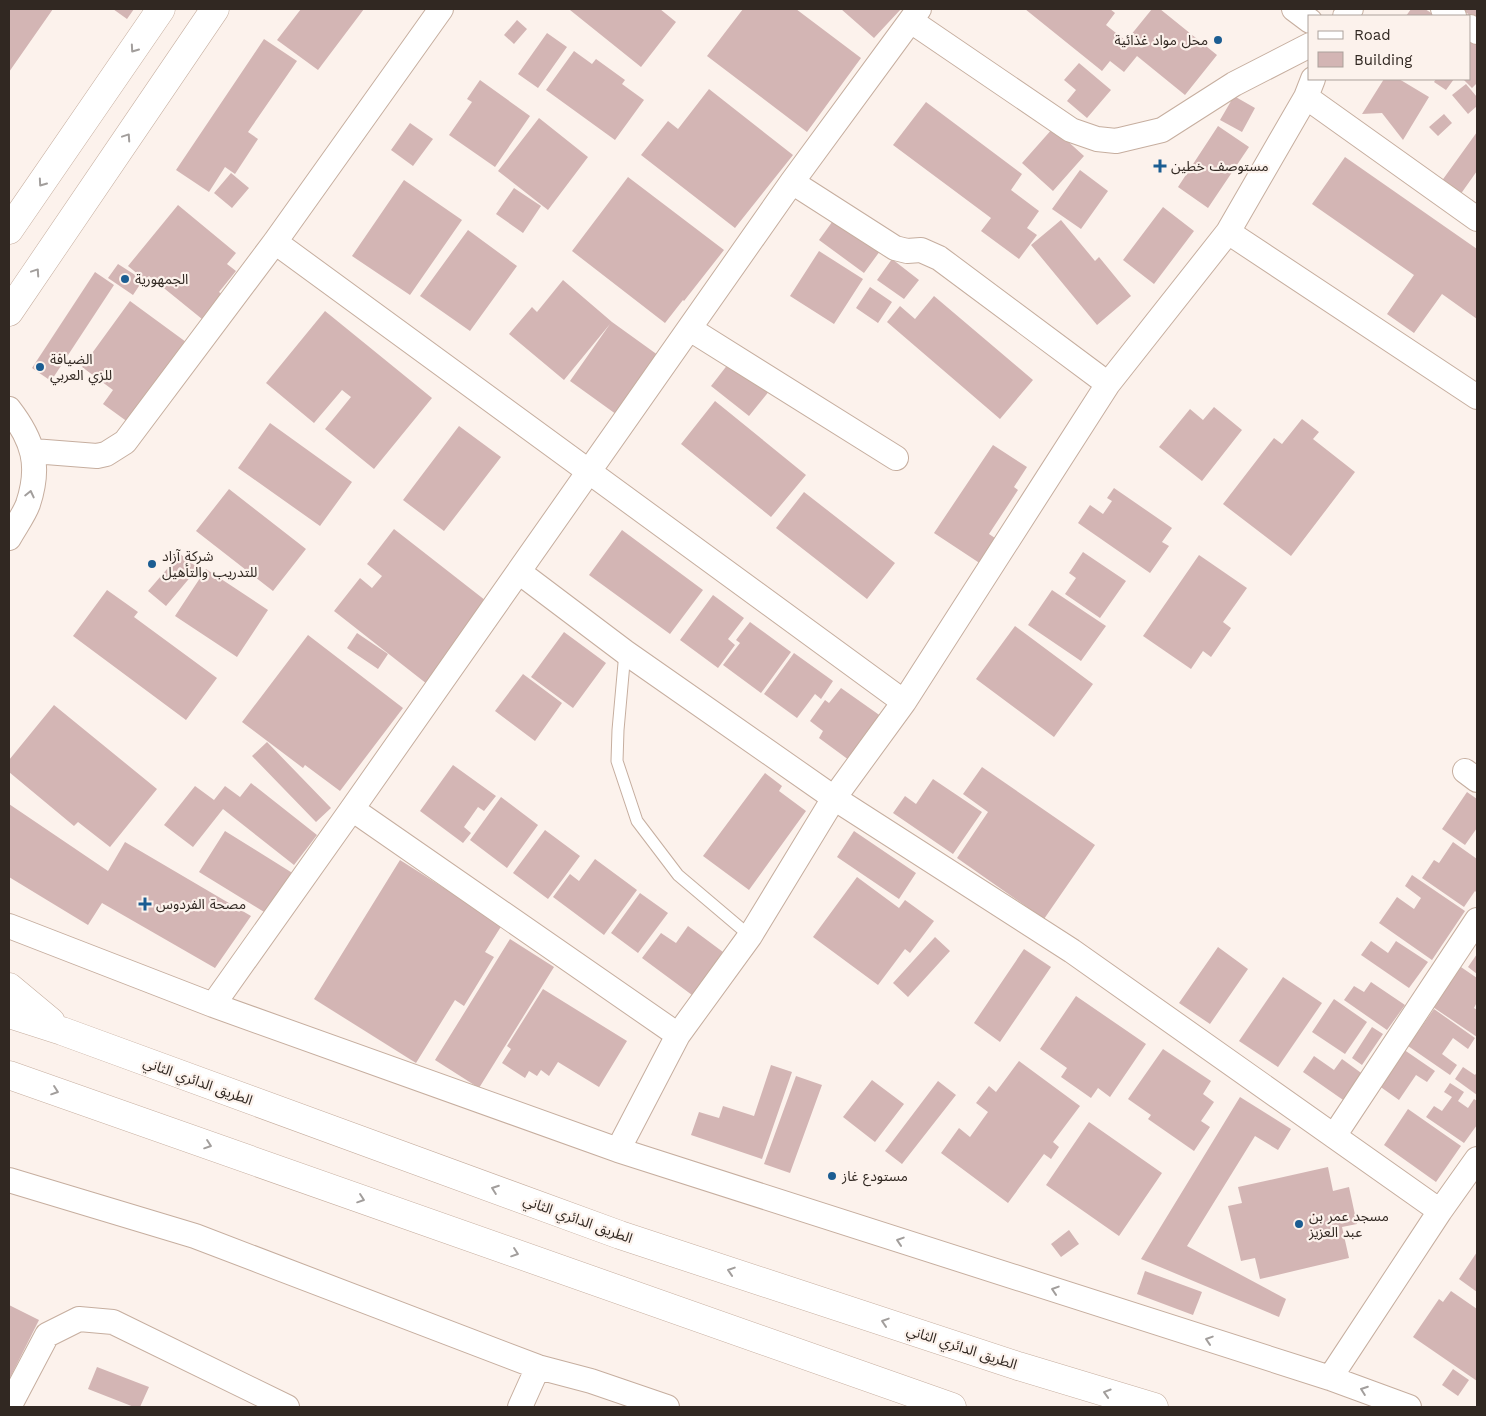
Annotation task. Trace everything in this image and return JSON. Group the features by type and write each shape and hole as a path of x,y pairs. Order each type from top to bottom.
{"main road":[{"path":"9,230 161,9"},
{"path":"9,312 215,9"},
{"path":"9,987 62,1031"},
{"name":"الطريق الدائري الثاني","path":"9,1014 62,1031 620,1234 1018,1366 1154,1407"},
{"path":"9,1075 952,1407"}],"street":[{"path":"33,451 97,456 106,454 125,442 275,242 441,9"},
{"path":"1294,9 1308,20"},
{"path":"212,1005 352,809 792,182 915,15 1071,130 1097,139 1116,141 1162,130 1234,84 1308,47"},
{"path":"618,1150 678,1035 750,936 834,798 904,702 1108,384 1228,232 1309,88 1477,219"},
{"path":"792,182 895,248 907,251 921,250 939,258 1108,384"},
{"path":"1228,232 1477,397"},
{"path":"275,242 904,702"},
{"path":"690,329 896,458"},
{"path":"9,409 19,422 33,451 36,471 28,505 9,538"},
{"path":"519,572 625,652 834,798 1072,951 1440,1211"},
{"path":"352,809 678,1035"},
{"path":"1334,1136 1477,920"},
{"path":"9,926 212,1005 618,1150 1330,1378 1410,1407"},
{"path":"1330,1378 1440,1211 1477,1159"},
{"path":"9,1180 195,1236 538,1367 591,1380 667,1407"},
{"path":"9,1407 47,1335 79,1319 113,1322 286,1407"},
{"path":"520,1407 538,1367"}],"lane":[{"path":"625,652 617,760 637,821 678,875 750,936"}],"building":[{"path":"9,9 53,9 9,72"},
{"path":"113,9 134,9 127,19"},
{"path":"301,9 364,9 318,70 277,40"},
{"path":"571,9 660,9 676,22 641,67"},
{"path":"743,9 796,9 861,58 807,132 707,56"},
{"path":"841,9 901,9 874,38"},
{"path":"1025,9 1110,9 1115,13 1106,25 1126,41 1152,9 1160,9 1217,55 1185,95 1137,56 1124,72 1110,61 1102,71"},
{"path":"1411,9 1425,9 1434,15 1407,15"},
{"path":"1460,9 1477,9 1477,20"},
{"path":"517,20 527,29 514,44 504,35"},
{"path":"547,33 567,47 538,88 518,74"},
{"path":"1471,34 1477,41 1477,83 1472,88 1464,80 1471,80"},
{"path":"264,39 297,61 248,132 258,139 235,174 225,167 209,192 176,170"},
{"path":"574,51 592,64 596,59 625,80 622,84 644,100 615,140 546,90"},
{"path":"1079,63 1111,90 1087,118 1067,101 1076,90 1064,80"},
{"path":"480,80 530,116 495,167 449,135 472,102 467,99"},
{"path":"1383,80 1401,80 1429,97 1403,140 1382,113 1362,114"},
{"path":"1435,80 1453,80 1446,90 1434,82"},
{"path":"1466,84 1477,97 1477,106 1468,114 1452,95"},
{"path":"709,89 793,155 735,228 641,155 668,121 678,129"},
{"path":"1234,96 1255,108 1242,132 1220,120"},
{"path":"926,102 1022,174 1011,190 1039,211 1027,228 1037,235 1019,259 981,231 991,218 893,145"},
{"path":"1444,114 1452,123 1438,136 1429,127"},
{"path":"539,118 588,157 548,210 498,171"},
{"path":"410,123 433,139 413,166 391,150"},
{"path":"1218,126 1249,147 1208,208 1178,187"},
{"path":"1053,128 1084,156 1053,191 1022,163"},
{"path":"1477,132 1477,171 1460,195 1441,182"},
{"path":"1345,157 1477,249 1477,319 1442,294 1414,333 1387,314 1414,275 1312,204"},
{"path":"1080,170 1108,191 1081,229 1052,209"},
{"path":"231,173 249,188 232,208 214,193"},
{"path":"628,177 724,250 665,323 572,251"},
{"path":"404,180 462,220 410,295 352,256"},
{"path":"514,188 541,206 523,233 496,214"},
{"path":"178,205 236,253 227,264 236,271 219,292 238,307 218,332 149,276 145,280 128,266"},
{"path":"1163,207 1194,231 1154,284 1123,260"},
{"path":"835,218 880,251 864,273 819,240"},
{"path":"1061,220 1095,261 1099,257 1131,296 1097,325 1031,245"},
{"path":"468,230 517,266 470,331 420,296"},
{"path":"819,251 863,279 834,324 790,296"},
{"path":"892,259 919,280 904,299 877,280"},
{"name":"الجمهورية","path":"118,264 143,280 133,295 108,278"},
{"path":"95,272 114,285 51,381 32,368"},
{"path":"563,280 612,322 662,358 620,417 570,381 610,324 564,380 509,334 532,307 537,312"},
{"path":"870,287 892,302 878,323 856,308"},
{"path":"934,296 1033,380 1000,419 887,322 900,306 915,319"},
{"path":"130,301 201,353 143,433 103,404 113,390 82,367"},
{"path":"325,311 432,398 374,469 325,429 351,397 342,390 314,423 266,383"},
{"path":"732,359 770,390 749,416 711,386"},
{"path":"715,401 806,475 771,517 681,444"},
{"path":"1214,407 1242,430 1202,481 1159,447 1190,409 1203,420"},
{"path":"1302,419 1319,432 1313,439 1355,472 1291,556 1223,504 1274,438 1282,444"},
{"path":"270,423 352,482 320,526 238,468"},
{"path":"459,426 501,457 444,531 403,500"},
{"path":"993,445 1027,467 1014,487 1018,490 989,534 998,540 981,564 934,533"},
{"path":"1114,488 1172,528 1162,542 1169,546 1150,573 1078,523 1090,505 1103,514 1112,501 1107,498"},
{"path":"229,489 306,549 273,591 196,531"},
{"path":"804,492 895,563 867,599 776,528"},
{"path":"394,529 490,604 427,684 334,611 360,578 372,588 382,576 367,564"},
{"path":"622,530 703,590 670,634 589,575"},
{"path":"1083,552 1126,581 1100,618 1065,594 1076,578 1069,573"},
{"path":"180,554 198,568 166,606 148,591"},
{"path":"1199,555 1247,588 1223,622 1231,628 1211,657 1203,651 1191,669 1143,636"},
{"path":"206,569 268,610 237,657 175,616"},
{"path":"107,590 138,612 134,617 217,678 186,720 73,636"},
{"path":"1052,590 1106,626 1081,661 1028,625"},
{"path":"713,595 744,618 728,639 735,645 718,668 680,640"},
{"path":"750,622 791,652 761,693 723,665 740,643 736,640"},
{"path":"1015,626 1093,684 1054,737 976,679"},
{"path":"564,632 606,663 573,708 531,677"},
{"path":"357,633 388,654 378,669 347,648"},
{"path":"308,635 403,708 340,791 305,765 303,768 242,722"},
{"path":"794,653 833,681 821,699 815,694 797,718 764,694"},
{"path":"523,674 562,703 535,741 495,711"},
{"path":"841,688 885,719 853,763 819,738 823,731 810,721 825,700 829,703"},
{"path":"54,705 157,789 110,847 78,822 74,826 9,772 9,760"},
{"path":"267,742 331,808 316,822 252,756"},
{"path":"453,765 496,796 484,811 478,807 464,827 471,833 463,843 420,811"},
{"path":"982,767 1095,845 1044,919 957,858 988,812 963,794"},
{"path":"765,773 782,786 779,791 806,811 749,890 703,856"},
{"path":"933,779 982,812 953,854 893,813 905,796 916,804"},
{"path":"251,783 317,835 294,865 223,809 193,847 164,825 195,786 214,800 225,786 240,797"},
{"path":"1467,792 1477,799 1477,828 1465,845 1442,829"},
{"path":"501,797 538,825 507,868 470,840"},
{"path":"9,804 108,871 125,842 251,916 215,968 102,903 88,925 9,877"},
{"path":"545,830 580,856 548,899 513,873"},
{"path":"225,831 294,874 269,915 199,872"},
{"path":"854,831 916,873 899,899 837,857"},
{"path":"1453,842 1477,859 1477,893 1475,891 1464,907 1422,878 1434,860 1439,863"},
{"path":"595,859 637,890 604,935 553,897 570,874 579,881"},
{"path":"400,860 502,925 485,952 494,957 464,1006 455,1000 416,1063 314,999"},
{"path":"1412,875 1465,911 1432,960 1379,923 1397,897 1414,909 1421,898 1405,886"},
{"path":"857,877 899,908 905,900 934,921 910,953 905,949 878,985 813,937"},
{"path":"640,893 668,913 638,953 611,933"},
{"path":"688,926 723,952 692,995 642,958 661,933 676,943"},
{"path":"935,937 950,951 908,997 893,983"},
{"path":"510,939 554,967 479,1088 435,1060"},
{"path":"1371,941 1388,953 1396,941 1428,962 1409,988 1361,955"},
{"path":"1218,947 1248,969 1210,1024 1179,1003"},
{"path":"1024,949 1051,967 1000,1042 974,1023"},
{"path":"1477,954 1477,974 1468,967"},
{"path":"1458,965 1477,978 1477,1002 1474,1008 1477,1010 1477,1037 1430,1005"},
{"path":"1283,977 1322,1003 1278,1067 1239,1041"},
{"path":"1371,982 1405,1005 1387,1030 1344,1000 1354,986 1364,992"},
{"path":"543,989 627,1041 599,1087 558,1062 549,1076 541,1070 537,1076 529,1071 525,1078 502,1063 511,1049 507,1046"},
{"path":"1076,996 1146,1044 1110,1097 1098,1088 1091,1098 1061,1077 1067,1068 1040,1049"},
{"path":"1334,999 1367,1022 1345,1054 1312,1032"},
{"path":"1434,1009 1475,1038 1468,1049 1453,1038 1442,1054 1457,1065 1450,1075 1408,1046"},
{"path":"1372,1027 1383,1034 1362,1065 1352,1058"},
{"path":"1400,1047 1435,1071 1427,1082 1416,1075 1399,1100 1375,1083"},
{"path":"1163,1049 1211,1081 1203,1094 1214,1102 1201,1121 1210,1127 1194,1151 1148,1119 1151,1115 1128,1099"},
{"path":"1314,1056 1334,1070 1342,1059 1364,1075 1346,1102 1303,1072"},
{"path":"1019,1061 1080,1106 1053,1142 1059,1147 1051,1159 1044,1154 1008,1203 941,1153 959,1128 970,1137 988,1112 976,1103 989,1086 996,1092"},
{"path":"771,1065 792,1072 762,1159 691,1135 699,1112 719,1118 723,1106 754,1116"},
{"path":"1463,1067 1475,1075 1477,1072 1477,1095 1455,1079"},
{"path":"796,1076 822,1085 790,1173 764,1164"},
{"path":"872,1080 904,1104 875,1142 843,1117"},
{"path":"938,1081 956,1095 902,1164 885,1151"},
{"path":"1450,1083 1464,1092 1458,1101 1468,1108 1474,1099 1477,1101 1477,1125 1464,1143 1426,1117 1434,1106 1442,1111 1452,1097 1444,1092"},
{"path":"1240,1097 1291,1129 1278,1150 1255,1136 1187,1246 1286,1299 1279,1317 1141,1259"},
{"path":"1408,1109 1461,1146 1436,1182 1384,1145"},
{"path":"1089,1122 1162,1173 1119,1236 1046,1185"},
{"path":"1328,1167 1333,1191 1349,1187 1357,1224 1342,1227 1349,1258 1260,1279 1255,1258 1241,1261 1228,1206 1242,1203 1238,1187"},
{"path":"1069,1230 1079,1244 1061,1257 1051,1244"},
{"path":"1477,1252 1477,1292 1459,1279"},
{"path":"1145,1271 1202,1292 1193,1315 1137,1294"},
{"path":"1451,1291 1477,1309 1477,1381 1413,1337 1439,1299 1443,1302"},
{"path":"9,1305 39,1320 9,1380"},
{"path":"97,1367 149,1387 140,1407 134,1407 88,1389"},
{"path":"1453,1369 1469,1380 1458,1396 1442,1385"}],"place":[{"name":"محل مواد غذائية","path":"1218,40"},
{"name":"مستوصف خطين","path":"1160,166"},
{"name":"الجمهورية","path":"125,279"},
{"name":"الضيافة للزي العربي","path":"40,367"},
{"name":"شركة آزاد للتدريب والتأهيل","path":"152,564"},
{"name":"مصحة الفردوس","path":"145,904"},
{"name":"مستودع غاز","path":"832,1176"},
{"name":"مسجد عمر بن عبد العزيز","path":"1299,1224"}]}
